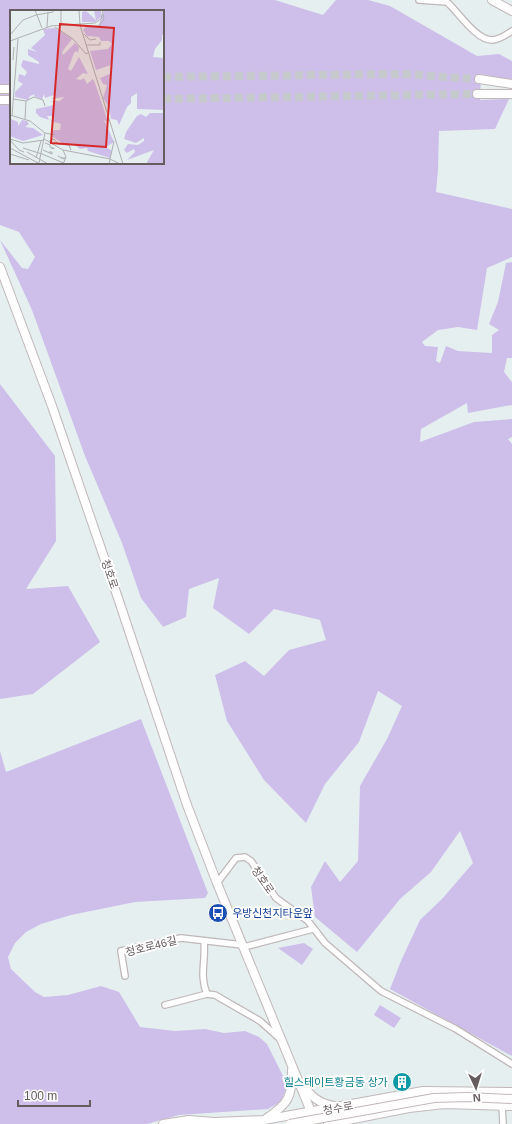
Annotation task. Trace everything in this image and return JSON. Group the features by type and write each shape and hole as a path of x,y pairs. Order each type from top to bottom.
{"main road":[{"path":"492,0 512,11"},
{"path":"479,78 512,84"},
{"path":"477,94 512,94"},
{"name":"청호로","path":"0,267 52,406 187,805 217,883 292,1063 310,1113 316,1124"},
{"path":"292,1063 314,1099 325,1105 337,1107 358,1104"},
{"path":"264,1120 284,1106 289,1098 291,1090 292,1063"},
{"name":"청수로","path":"163,1124 189,1120 214,1122 264,1120 423,1092 512,1092"},
{"name":"청수로","path":"290,1124 434,1098 467,1097 512,1099"},
{"path":"358,1104 354,1108 354,1112 356,1115 362,1117"},
{"name":"청수로","path":"328,1124 444,1104 512,1106"},
{"path":"282,1117 287,1119 290,1124"},
{"path":"346,1124 362,1117"}],"street":[{"path":"419,0 448,1 481,37 492,40 502,38 512,32"},
{"name":"청호로","path":"217,883 236,858 245,857 251,861 276,898 308,921 313,929"},
{"path":"244,946 313,929 324,942 381,991 455,1029 512,1064"},
{"name":"청호로46길","path":"125,976 121,951 181,938 244,946"},
{"path":"165,1005 208,994 202,978 205,953 204,941"},
{"name":"청호로","path":"208,994 215,995 260,1021 282,1041"},
{"path":"502,1105 504,1124"}],"shaded area":[{"path":"0,0 275,0 323,15 336,0 368,0 390,6 477,56 499,54 512,61 512,81 481,74 480,100 509,99 495,129 439,131 436,192 512,209 512,257 487,268 477,330 458,327 438,330 422,342 425,346 438,347 436,361 440,363 446,346 458,351 492,353 492,335 499,330 489,324 498,302 506,263 512,262 512,358 507,358 504,372 512,382 512,405 468,413 467,403 421,429 420,442 474,422 512,419 512,437 508,439 512,444 512,1056 390,989 420,920 442,899 473,863 460,831 431,872 400,899 357,952 315,917 311,887 325,861 340,882 358,861 360,786 387,739 402,706 378,691 359,742 325,784 306,823 264,780 227,721 215,675 245,661 264,676 289,650 326,640 320,620 274,609 249,634 213,608 219,578 189,589 186,617 163,627 141,598 122,543 85,456 32,310 0,240 22,268 28,269 35,257 19,232 0,225"},
{"path":"0,384 55,456 56,541 26,589 68,586 100,642 33,694 0,699"},
{"path":"141,719 208,893 205,898 135,902 71,915 41,924 26,932 15,943 8,957 11,969 35,992 44,997 68,995 101,986 119,992 140,1027 175,1031 205,1029 224,1033 245,1031 259,1037 267,1044 286,1082 285,1092 280,1102 268,1109 179,1115 147,1124 0,1124 0,751 6,772"},
{"path":"304,943 313,949 302,965 278,948"},
{"path":"380,1005 401,1018 394,1028 374,1015"}],"tunnel":[{"path":"164,77 402,74 479,79"},
{"path":"164,99 477,94"}],"place":[{"name":"우방신천지타운앞","path":"218,913"},
{"name":"힐스테이트황금동 상가","path":"402,1082"}]}
